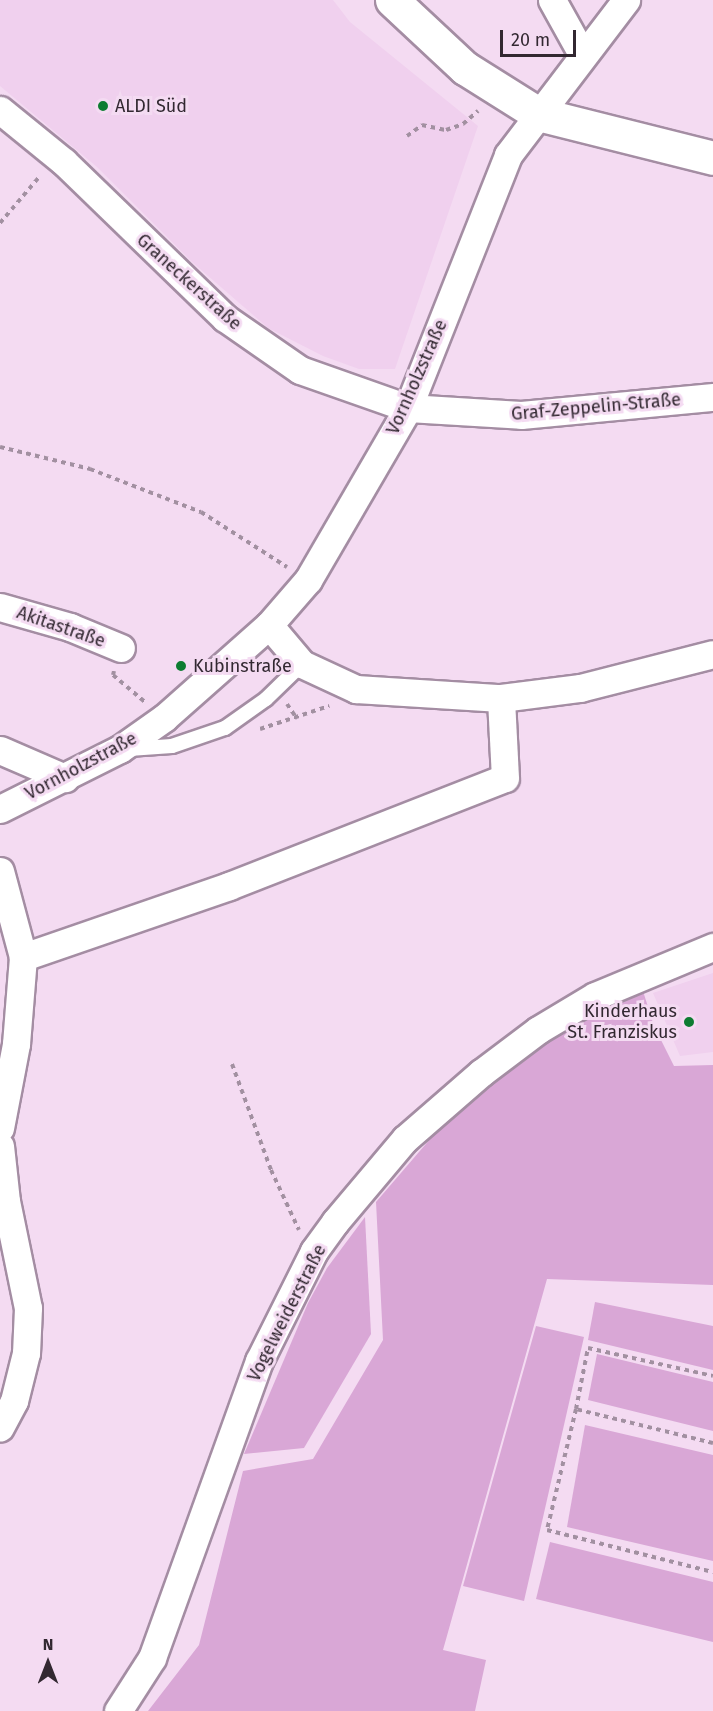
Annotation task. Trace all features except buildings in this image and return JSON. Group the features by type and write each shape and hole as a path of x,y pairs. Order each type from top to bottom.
{"street":[{"path":"392,0 465,68 538,114 713,158"},
{"path":"552,0 582,54"},
{"name":"Vornholzstraße","path":"0,809 120,749 164,718 269,625 308,580 408,408 508,155 582,54 626,0"},
{"name":"Graneckerstraße","path":"0,110 64,162 225,318 300,370 408,408"},
{"name":"Graf-Zeppelin-Straße","path":"408,408 521,416 713,397"},
{"name":"Akitastraße","path":"0,607 70,627 121,648"},
{"path":"269,625 302,664 356,689 501,698 580,688 713,654"},
{"path":"22,957 228,886 505,778 501,698"},
{"path":"0,750 65,778"},
{"path":"0,871 22,957 16,1044 0,1128"},
{"name":"Vogelweiderstraße","path":"118,1711 152,1658 259,1361 314,1251 335,1222 405,1139 481,1073 538,1030 595,996 713,947"},
{"path":"0,1146 6,1201 28,1308 26,1353 14,1401 0,1426"}],"lane":[{"path":"120,749 172,746 225,728 266,699 302,664"}],"path":[{"path":"407,136 422,125 440,130 463,124"},
{"path":"0,224 40,176"},
{"path":"0,447 90,470 201,512 308,580"},
{"path":"121,648 112,675 164,718"},
{"path":"252,731 322,711 356,689"},
{"path":"232,1064 271,1170 300,1232"},
{"path":"713,1376 588,1348 547,1530 713,1572"},
{"path":"576,1409 713,1443"}],"shaded area":[{"path":"0,0 333,0 350,22 478,126 395,369 359,369 323,356 268,328 192,262 97,167 0,86"},
{"name":"Kinderhaus St. Franziskus","path":"713,973 713,1052 680,1056 653,993"},
{"path":"643,991 654,1026 674,1066 713,1065 713,1285 547,1279 443,1650 486,1660 475,1711 148,1711 199,1645 243,1471 313,1459 383,1340 376,1202 431,1138 501,1067 575,1021"},
{"path":"365,1217 371,1334 304,1448 244,1454 308,1303 327,1268"},
{"path":"595,1302 713,1326 713,1370 588,1340"},
{"path":"536,1326 584,1337 524,1601 463,1586"},
{"path":"597,1354 713,1382 713,1431 588,1400"},
{"path":"585,1425 713,1455 713,1561 567,1527"},
{"path":"550,1542 713,1582 713,1642 536,1599"}],"place":[{"name":"ALDI Süd","path":"103,106"},
{"name":"Kubinstraße","path":"181,666"},
{"name":"Kinderhaus St. Franziskus","path":"689,1022"}]}
